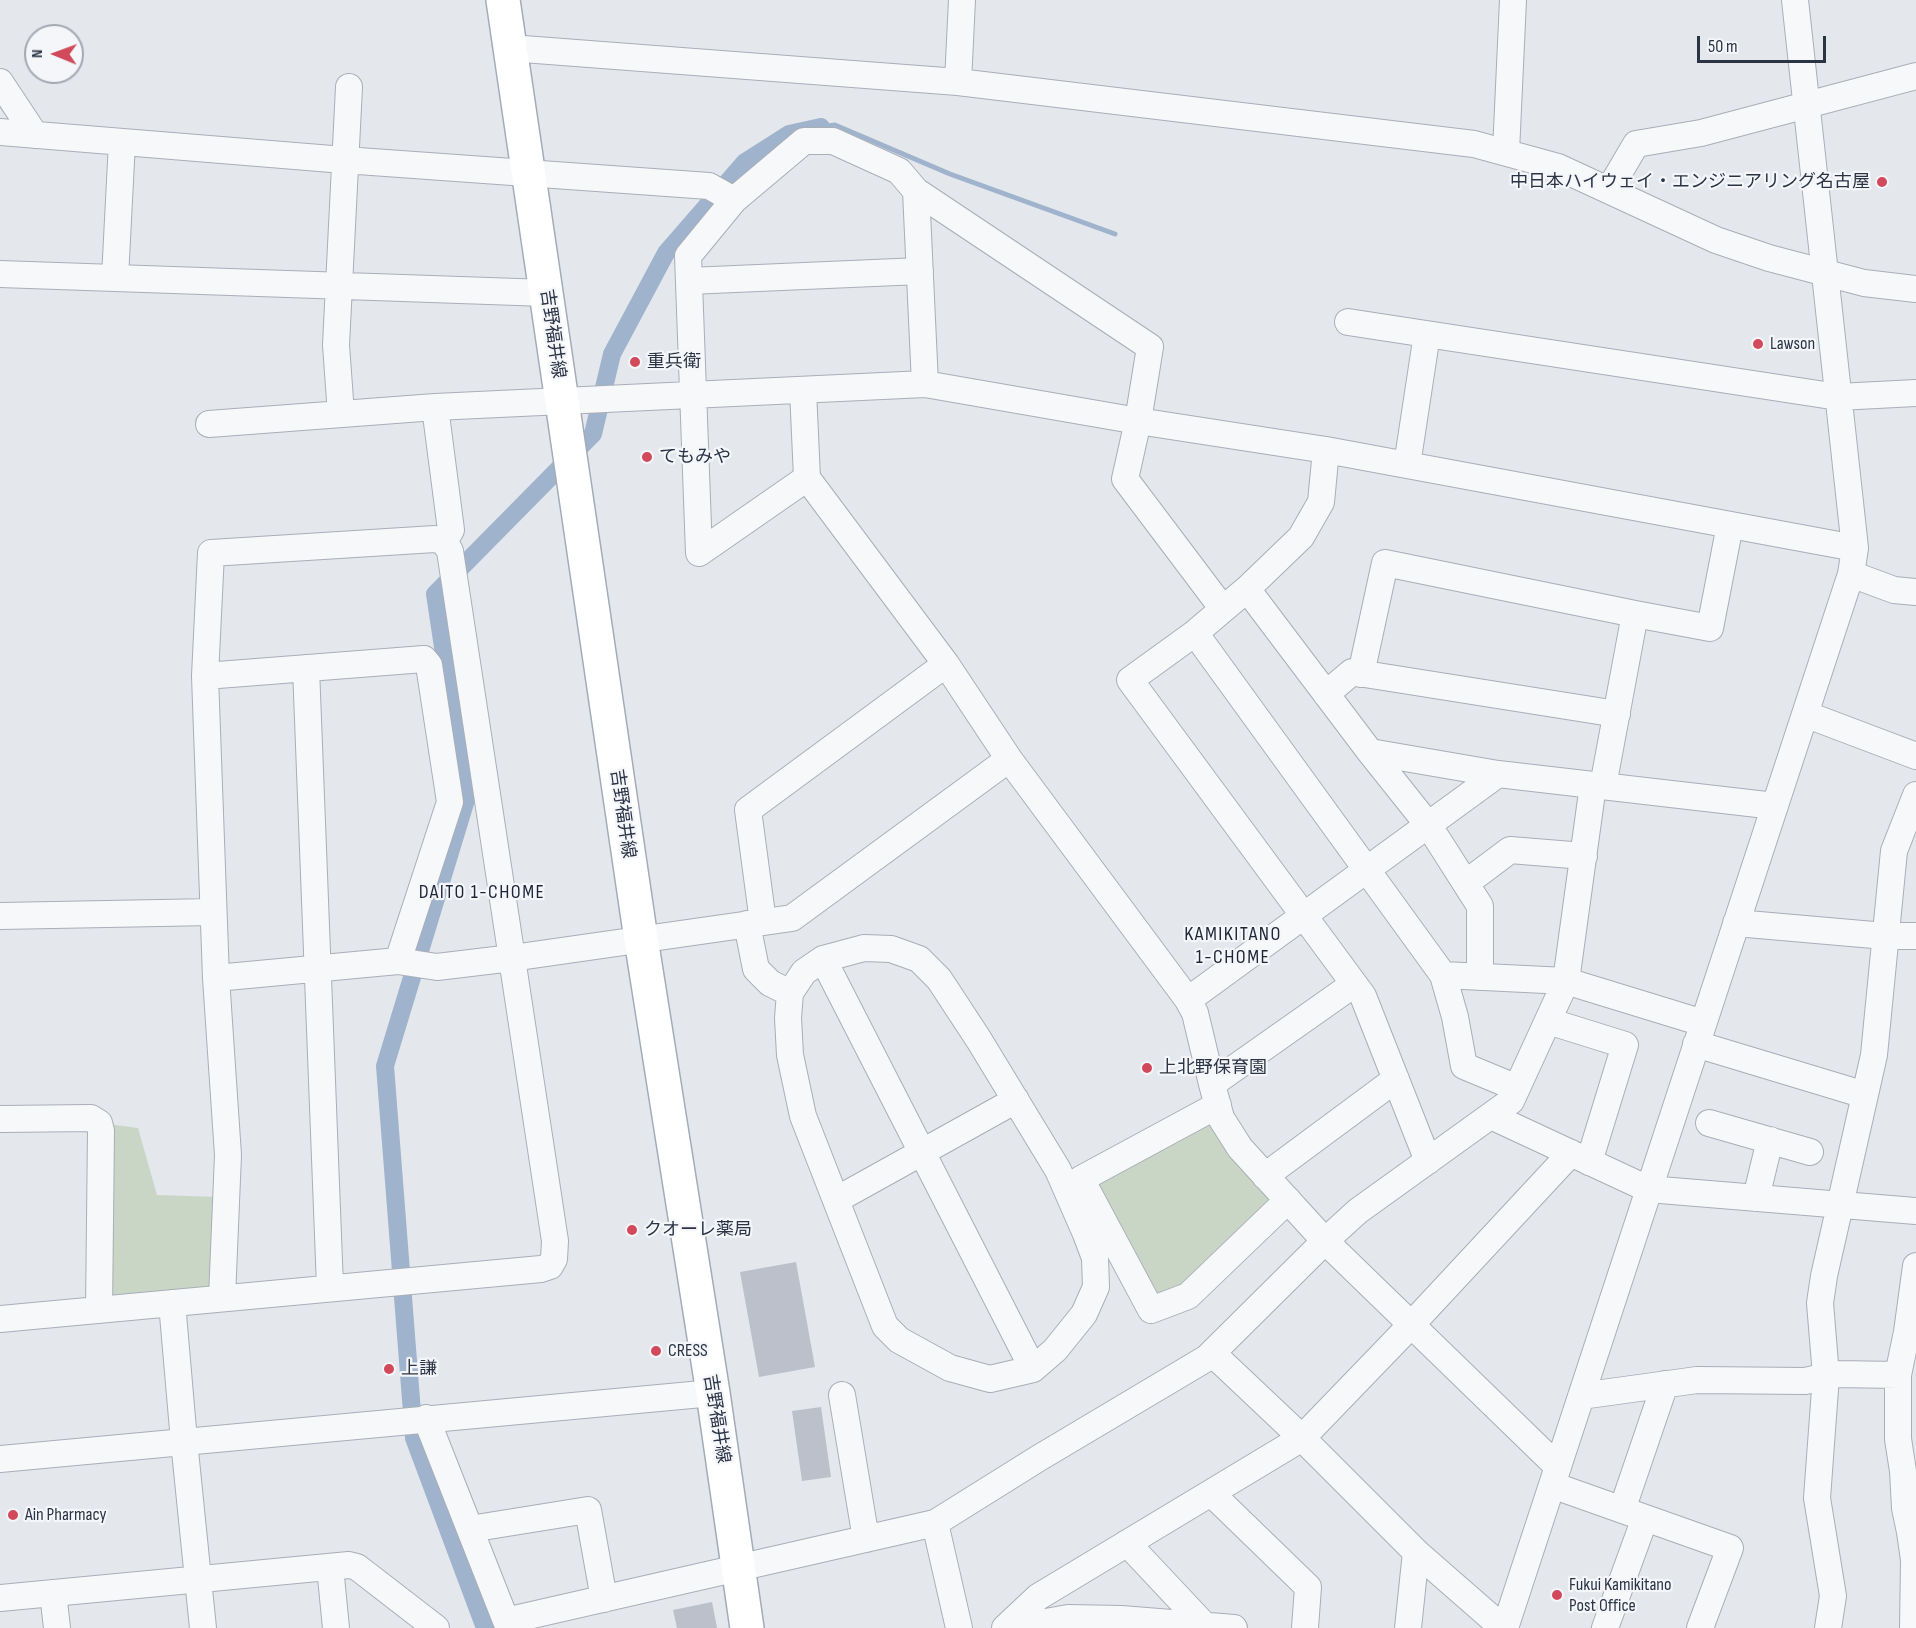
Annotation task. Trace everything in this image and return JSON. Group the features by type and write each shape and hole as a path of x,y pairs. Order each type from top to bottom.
{"main road":[{"name":"吉野福井線","path":"503,0 641,939 747,1628"}],"street":[{"path":"958,82 962,0"},
{"path":"1506,152 1513,0"},
{"path":"1212,1353 1302,1438 1416,1552 1504,1628 1851,574 1855,548 1795,0"},
{"path":"510,48 958,82 1474,144 1558,167 1716,240 1770,258 1864,283 1916,289"},
{"path":"1609,190 1636,144 1701,133 1916,76"},
{"path":"0,82 35,135"},
{"path":"341,414 336,345 349,87"},
{"path":"0,132 344,160 710,186 734,200"},
{"path":"807,478 699,553 688,256 734,200 804,141 833,141 899,171 916,191 1150,347 1138,421 1125,478 1223,609"},
{"path":"115,278 122,142"},
{"path":"916,191 925,384"},
{"path":"689,281 920,271"},
{"path":"0,274 546,293"},
{"path":"1348,322 1838,397 1916,393"},
{"path":"1407,465 1427,334"},
{"path":"209,424 435,407 925,384 1138,421 1326,450 1855,548"},
{"path":"803,390 807,478 946,664 1009,759 1188,1000 1195,1013 1221,1118 1240,1148 1325,1241 1411,1325 1555,1476 1634,1514 1730,1548 1700,1628"},
{"path":"435,407 451,530 444,542"},
{"path":"1326,450 1321,501 1301,537 1247,589 1195,633 1130,680 1363,996 1428,1161"},
{"path":"1361,674 1384,563 1710,628 1730,525"},
{"path":"0,1319 541,1269 550,1266 554,1259 555,1241 450,551 444,542 435,539 211,553 205,676 216,978 228,1155 222,1298"},
{"path":"1851,574 1894,590 1916,592"},
{"path":"1247,589 1429,826 1480,906 1480,977"},
{"path":"424,1419 511,1624 604,1599 935,1523 1207,1358 1358,1211 1511,1101 1566,981 1584,856 1598,785 1617,714 1635,614"},
{"path":"1195,633 1443,975 1455,1017 1464,1066 1517,1088"},
{"path":"205,676 424,659 429,665 450,802 398,961"},
{"path":"790,993 770,983 756,969 748,810 946,664"},
{"path":"306,668 330,1287"},
{"path":"1326,694 1352,672 1617,714"},
{"path":"1805,714 1916,756"},
{"path":"1370,752 1498,774 1774,806"},
{"path":"216,978 398,961 437,967 792,918 1009,759"},
{"path":"1188,1000 1498,774"},
{"path":"1827,1628 1833,1596 1817,1498 1826,1376 1820,1303 1824,1276 1874,1055 1894,851 1916,795"},
{"path":"1466,883 1510,850 1584,856"},
{"path":"0,916 213,912"},
{"path":"1736,923 1885,936 1916,936"},
{"path":"864,948 891,949 919,959 939,979 979,1040 1058,1170 1095,1258 1096,1287 1084,1314 1055,1350 1033,1369 990,1379 950,1368 899,1340 885,1326 804,1116 790,1055 788,1018 790,993 804,972 823,959 864,948"},
{"path":"823,959 1033,1369"},
{"path":"1443,975 1566,981 1865,1095"},
{"path":"1288,1200 1188,1296 1151,1310 1081,1179 1215,1095 1354,984"},
{"path":"1005,1628 1038,1597 1302,1438 1411,1325 1580,1157 1625,1045 1548,1021"},
{"path":"1265,1176 1396,1079"},
{"path":"836,1200 1016,1100"},
{"path":"1491,1116 1648,1189 1916,1211"},
{"path":"0,1119 91,1118 99,1123 101,1131 99,1310"},
{"path":"1709,1123 1810,1152"},
{"path":"1756,1198 1770,1140"},
{"path":"1913,1628 1914,1560 1905,1508 1909,1470 1898,1438 1898,1375 1911,1332 1916,1266"},
{"path":"172,1303 203,1628"},
{"path":"1581,1396 1697,1380 1805,1381 1837,1374 1898,1375"},
{"path":"1605,1628 1665,1384"},
{"path":"0,1459 712,1393"},
{"path":"842,1395 866,1539"},
{"path":"1211,1493 1308,1587 1305,1628"},
{"path":"470,1529 588,1510 604,1599"},
{"path":"935,1523 959,1628"},
{"path":"1127,1543 1204,1625"},
{"path":"1408,1628 1416,1552"},
{"path":"0,1598 349,1565 357,1567 436,1628"},
{"path":"330,1567 336,1628"},
{"path":"53,1593 57,1628"},
{"path":"1013,1628 1068,1618 1121,1619 1234,1628"}],"green space":[{"path":"1218,1105 1288,1200 1151,1310 1087,1175"},
{"path":"99,1123 138,1128 157,1195 220,1197 222,1298 99,1310"}],"building":[{"path":"796,1262 815,1367 759,1377 740,1272"},
{"path":"821,1407 831,1477 802,1481 792,1411"},
{"path":"712,1602 717,1628 677,1628 673,1610"}],"waterway":[{"path":"821,127 835,125 950,174 1115,234"},
{"path":"485,1628 414,1438 385,1066 466,800 435,594 593,434 612,354 666,253 745,162 789,134 821,127"}],"place":[{"name":"中日本ハイウェイ・エンジニアリング名古屋","path":"1882,182"},
{"name":"Lawson","path":"1758,344"},
{"name":"重兵衛","path":"635,362"},
{"name":"てもみや","path":"647,457"},
{"name":"上北野保育園","path":"1147,1068"},
{"name":"クオーレ薬局","path":"632,1230"},
{"name":"CRESS","path":"656,1351"},
{"name":"上謙","path":"389,1369"},
{"name":"Ain Pharmacy","path":"13,1515"},
{"name":"Fukui Kamikitano Post Office","path":"1557,1595"}],"district":[{"name":"DAITO 1-CHOME","path":"482,893"},
{"name":"KAMIKITANO 1-CHOME","path":"1233,946"}]}
